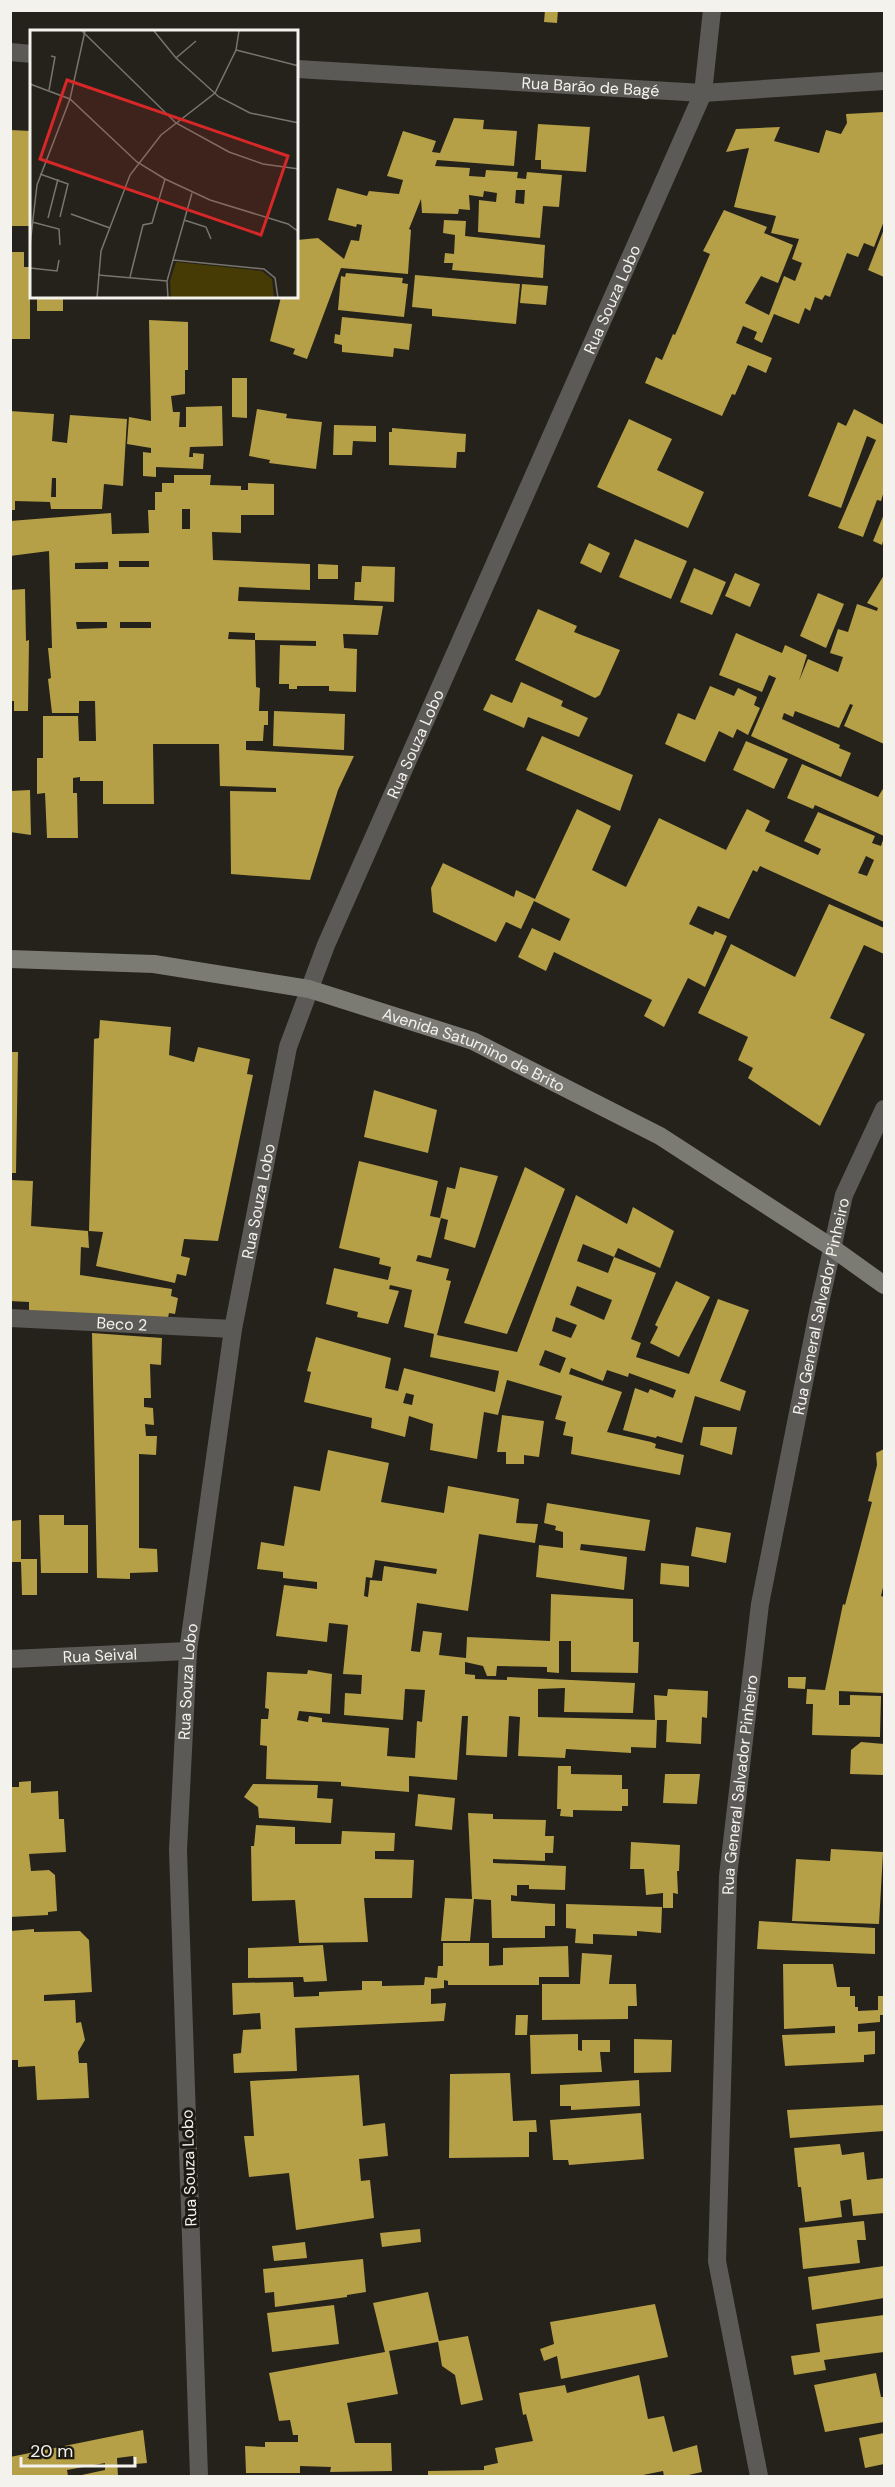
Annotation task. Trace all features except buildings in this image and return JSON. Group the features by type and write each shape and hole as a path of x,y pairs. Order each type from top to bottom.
{"main road":[{"name":"Avenida Saturnino de Brito","path":"10,959 154,964 309,989 473,1041 660,1136 831,1247 885,1285"}],"street":[{"name":"Rua Souza Lobo","path":"199,2476 178,1850 188,1651 233,1329 288,1047 309,989 703,93 712,10"},
{"path":"10,52 30,54"},
{"name":"Rua Barão de Bagé","path":"298,69 703,93 885,81"},
{"name":"Rua General Salvador Pinheiro","path":"759,2476 717,2261 728,1876 760,1604 831,1247 844,1195 885,1109"},
{"name":"Beco 2","path":"10,1318 233,1329"},
{"name":"Rua Seival","path":"10,1659 188,1651"}]}
